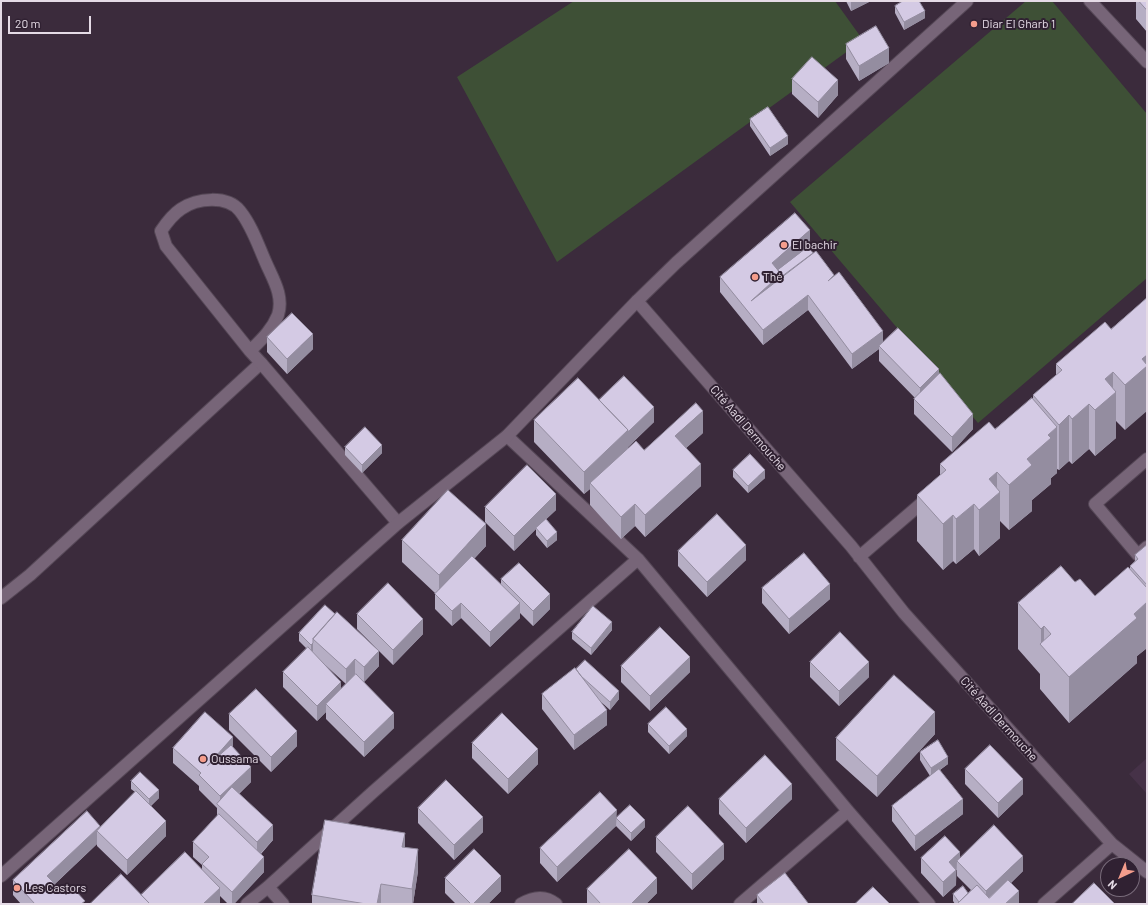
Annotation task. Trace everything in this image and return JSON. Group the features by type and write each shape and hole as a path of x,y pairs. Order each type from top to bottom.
{"street":[{"path":"1090,1 1147,62"},
{"path":"1,876 398,523 507,436 637,301 676,263 965,2"},
{"path":"250,351 270,330 278,314 280,295 251,228 239,210 226,201 205,199 182,208 168,220 161,231 166,246 250,351 398,523"},
{"name":"Cité Aadl Dermouche","path":"637,301 859,557 904,613 1112,844 1147,872"},
{"path":"1,598 30,575 261,363"},
{"path":"507,436 638,560 848,811 928,904"},
{"path":"1147,459 1095,504 1138,555 1147,547"},
{"path":"859,557 937,490"},
{"path":"247,904 638,560"},
{"path":"740,904 848,811"},
{"path":"1044,904 1112,844"},
{"path":"268,887 283,904"},
{"path":"521,904 530,899 540,897 550,899 556,904"}],"shaded area":[{"path":"1147,758 1147,794 1129,774"}],"green space":[{"path":"574,1 835,1 863,40 557,262 457,77"},
{"path":"1026,1 1052,1 1147,114 1147,278 978,423 790,202"}],"building":[{"path":"903,1 919,1 925,11 904,22 895,6"},
{"path":"1139,1 1145,1 1147,3 1147,10"},
{"path":"876,26 889,48 859,66 846,44"},
{"path":"812,57 838,80 818,102 792,79"},
{"path":"768,107 788,136 770,148 750,119"},
{"path":"795,213 810,230 772,263 781,274 751,301 816,251 834,275 828,281 839,272 883,331 852,354 808,295 763,330 720,277"},
{"path":"808,247 813,253 781,277 778,270"},
{"path":"1147,298 1147,355 1142,359 1147,366 1125,385 1113,372 1105,379 1116,392 1095,410 1089,404 1072,419 1069,415 1059,425 1033,395 1062,370 1056,364 1105,322 1111,329"},
{"path":"292,313 313,334 287,359 267,337"},
{"path":"898,328 939,369 920,388 879,346"},
{"path":"940,373 973,414 952,437 914,399"},
{"path":"624,376 654,407 628,432 628,430 599,400"},
{"path":"578,378 628,430 584,472 534,420"},
{"path":"1032,398 1057,427 1048,435 1051,438 1027,459 1032,465 1009,485 997,472 989,479 1000,492 979,510 974,504 956,519 953,515 943,524 917,495 946,470 940,464 989,422 995,429"},
{"path":"696,403 703,411 675,436 701,464 645,515 635,504 621,517 590,483 636,441 644,450"},
{"path":"365,427 382,445 362,465 345,447"},
{"path":"750,454 765,470 748,486 733,470"},
{"path":"527,465 556,494 514,536 485,507"},
{"path":"448,490 486,524 439,575 402,540"},
{"path":"717,514 746,545 707,582 678,551"},
{"path":"546,519 557,532 547,541 536,528"},
{"path":"1147,545 1147,585 1130,566 1138,559 1135,555"},
{"path":"804,553 830,584 789,619 762,588"},
{"path":"472,556 520,603 490,632 461,603 452,611 435,594"},
{"path":"519,563 550,594 533,611 501,579"},
{"path":"1061,566 1075,582 1080,579 1095,596 1128,567 1147,588 1147,602 1134,614 1137,618 1069,677 1040,644 1051,634 1044,626 1041,629 1018,603"},
{"path":"388,583 423,619 393,650 357,614"},
{"path":"325,605 335,614 313,639 313,643 311,645 299,633"},
{"path":"593,606 612,622 591,648 572,632"},
{"path":"337,612 379,651 364,667 355,659 346,669 313,639"},
{"path":"660,627 690,657 650,696 621,666"},
{"path":"840,632 869,662 839,691 810,662"},
{"path":"308,647 341,682 317,706 283,672"},
{"path":"585,660 619,691 610,702 581,676 576,669"},
{"path":"575,668 607,710 574,735 542,694"},
{"path":"356,674 394,713 364,742 326,704"},
{"path":"894,675 935,712 877,776 836,738"},
{"path":"256,689 297,731 271,757 229,714"},
{"path":"666,707 687,729 669,746 648,724"},
{"path":"205,712 233,737 207,766 231,745 251,767 220,796 199,775 201,773 173,748"},
{"path":"502,713 538,749 508,779 472,743"},
{"path":"938,740 948,757 931,768 920,752"},
{"path":"990,745 1023,779 998,803 965,769"},
{"path":"765,755 792,784 746,828 719,799"},
{"path":"939,769 963,799 915,836 892,806"},
{"path":"140,772 159,790 149,799 131,781"},
{"path":"446,780 483,817 454,845 418,808"},
{"path":"232,787 273,825 257,842 217,804"},
{"path":"136,791 166,821 127,860 97,831"},
{"path":"600,792 617,810 557,867 540,848"},
{"path":"630,805 645,820 631,833 616,818"},
{"path":"688,806 724,844 692,874 656,837"},
{"path":"87,811 100,826 47,876 66,895 73,888 85,901 81,904 35,904 13,880"},
{"path":"219,814 264,857 232,892 202,864 209,857 193,842"},
{"path":"325,820 405,833 402,847 418,849 412,889 381,884 377,904 366,904 312,895"},
{"path":"994,825 1023,856 986,891 957,861"},
{"path":"945,836 960,852 949,862 956,870 943,882 921,858"},
{"path":"474,849 501,876 473,904 471,904 445,878"},
{"path":"629,849 657,878 631,904 601,904 587,889"},
{"path":"185,852 220,888 203,904 150,904 141,895"},
{"path":"785,873 808,903 764,904 757,895"},
{"path":"121,874 150,904 90,904"},
{"path":"1008,880 1019,891 1005,904 957,904 977,885 989,898"},
{"path":"1094,883 1100,889 1100,897 1108,897 1115,904 1072,904"},
{"path":"963,886 968,893 959,902 953,894"},
{"path":"873,887 890,904 855,904"}],"place":[{"name":"Diar El Gharb 1","path":"974,24"},
{"name":"El bachir","path":"784,245"},
{"name":"Thé","path":"755,277"},
{"name":"Oussama","path":"203,759"},
{"name":"Les Castors","path":"17,888"}]}
